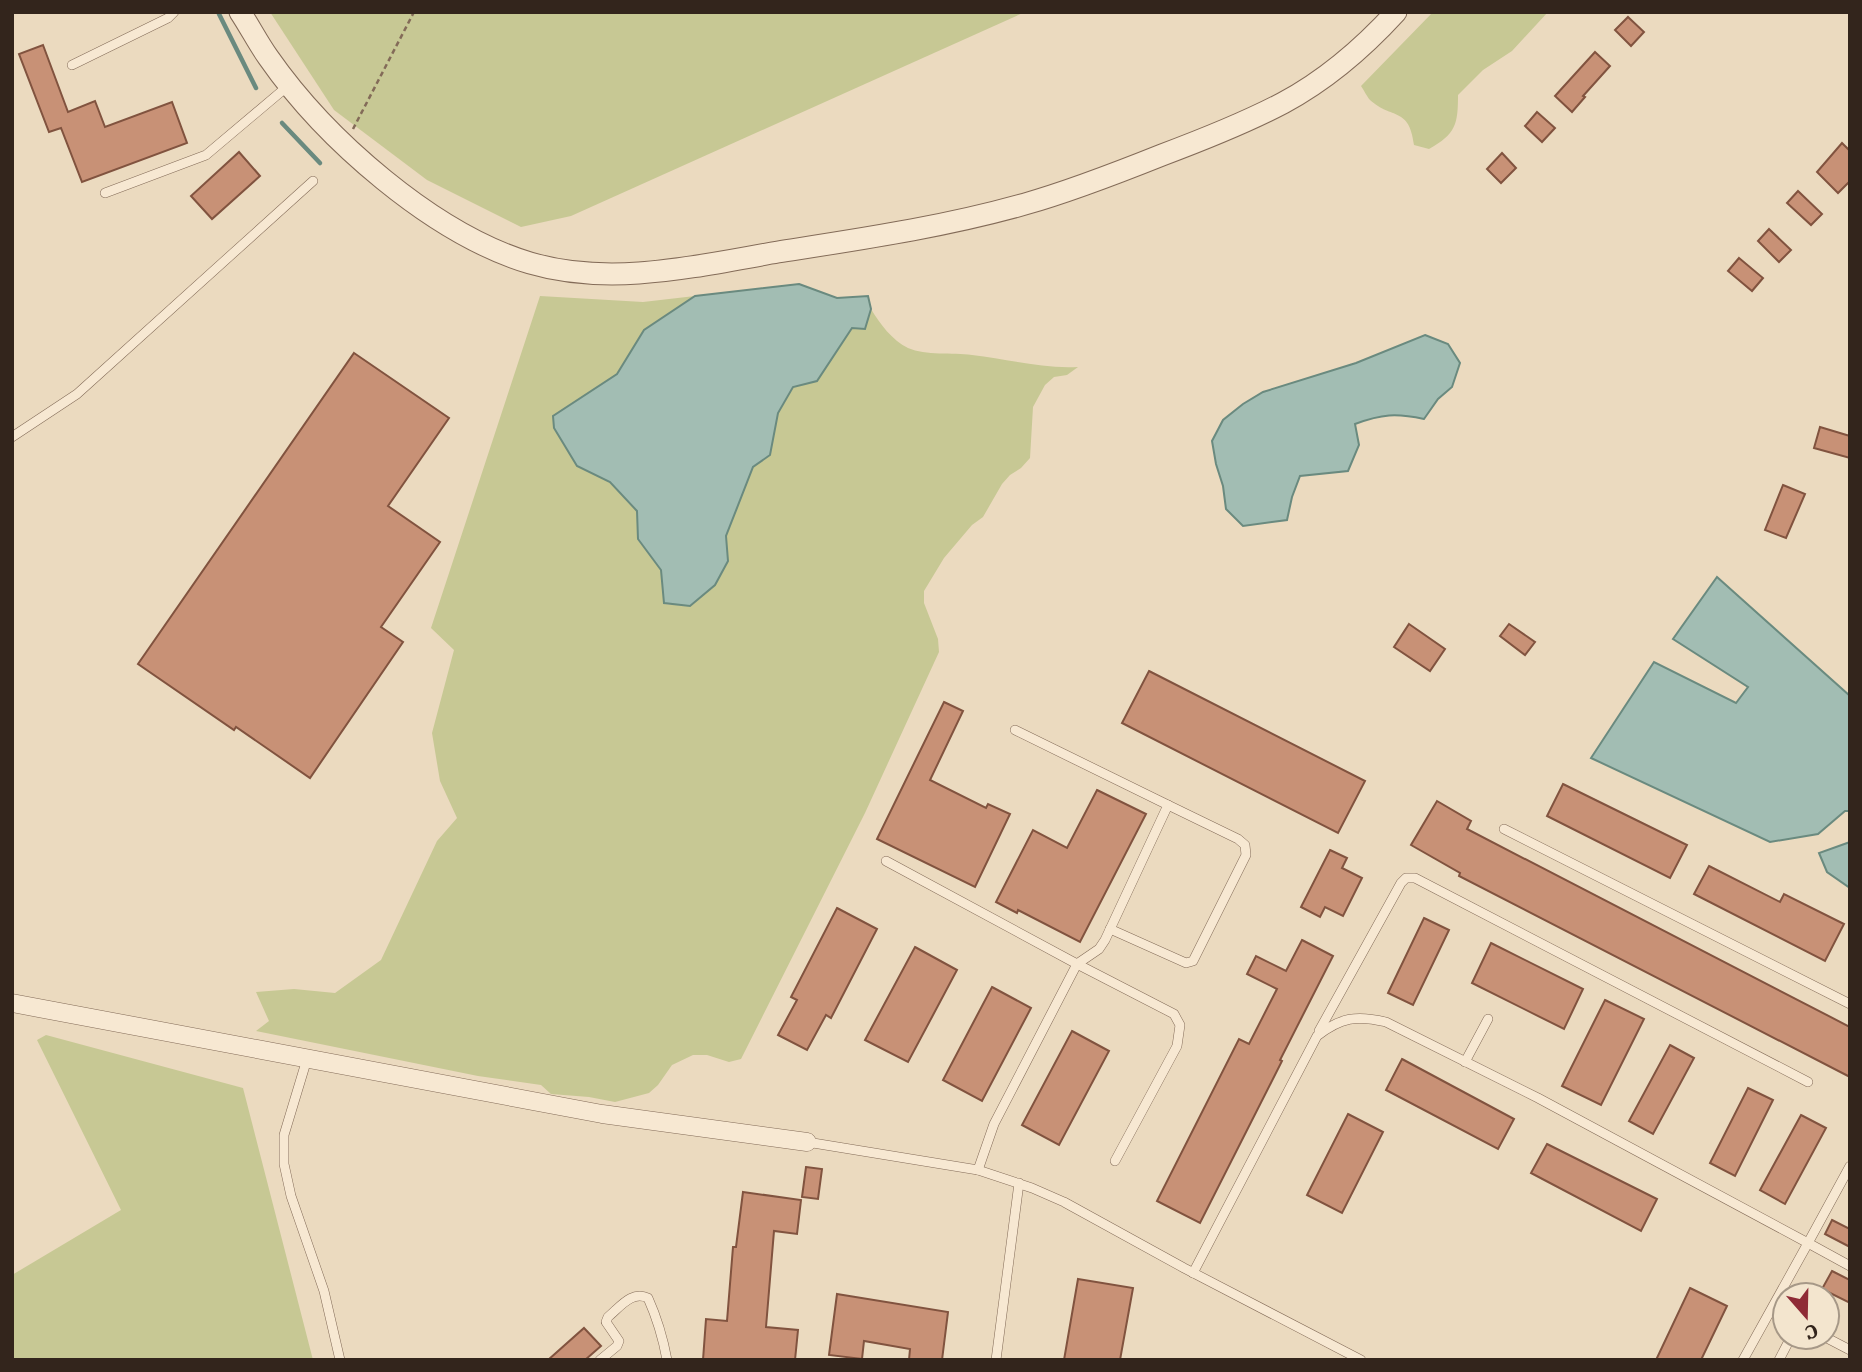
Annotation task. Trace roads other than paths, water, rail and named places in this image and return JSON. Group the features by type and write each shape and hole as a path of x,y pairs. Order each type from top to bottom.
{"street":[{"path":"240,12 269,58 312,111 345,145 396,189 450,226 489,247 530,263 579,273 620,274 680,269 967,219 1089,183 1183,147 1284,102 1334,70 1374,36 1396,12"},
{"path":"12,1003 602,1114 807,1142"}],"lane":[{"path":"72,65 168,18 174,12"},
{"path":"105,193 206,155 290,84"},
{"path":"12,437 77,394 313,181"},
{"path":"1015,730 1238,839 1245,845 1246,855 1193,961 1186,963 1110,929"},
{"path":"978,1170 994,1124 1077,964 1099,949 1168,805"},
{"path":"1504,829 1850,1004"},
{"path":"886,861 1174,1014 1180,1025 1177,1046 1115,1161"},
{"path":"1192,1273 1317,1036 1406,878 1415,878 1808,1082"},
{"path":"1317,1036 1343,1020 1371,1018 1386,1022 1538,1098 1850,1266"},
{"path":"1465,1062 1488,1019"},
{"path":"307,1059 284,1135 284,1164 291,1196 324,1291 340,1360"},
{"path":"807,1142 978,1170 1019,1182 1064,1202 1192,1273 1361,1360"},
{"path":"1743,1360 1850,1166"},
{"path":"996,1360 1019,1182"},
{"path":"600,1360 617,1346 619,1341 606,1322 608,1317 633,1296 639,1295 648,1298 659,1324 667,1360"}],"waterway":[{"path":"219,14 256,88"},
{"path":"282,123 320,163"}]}
